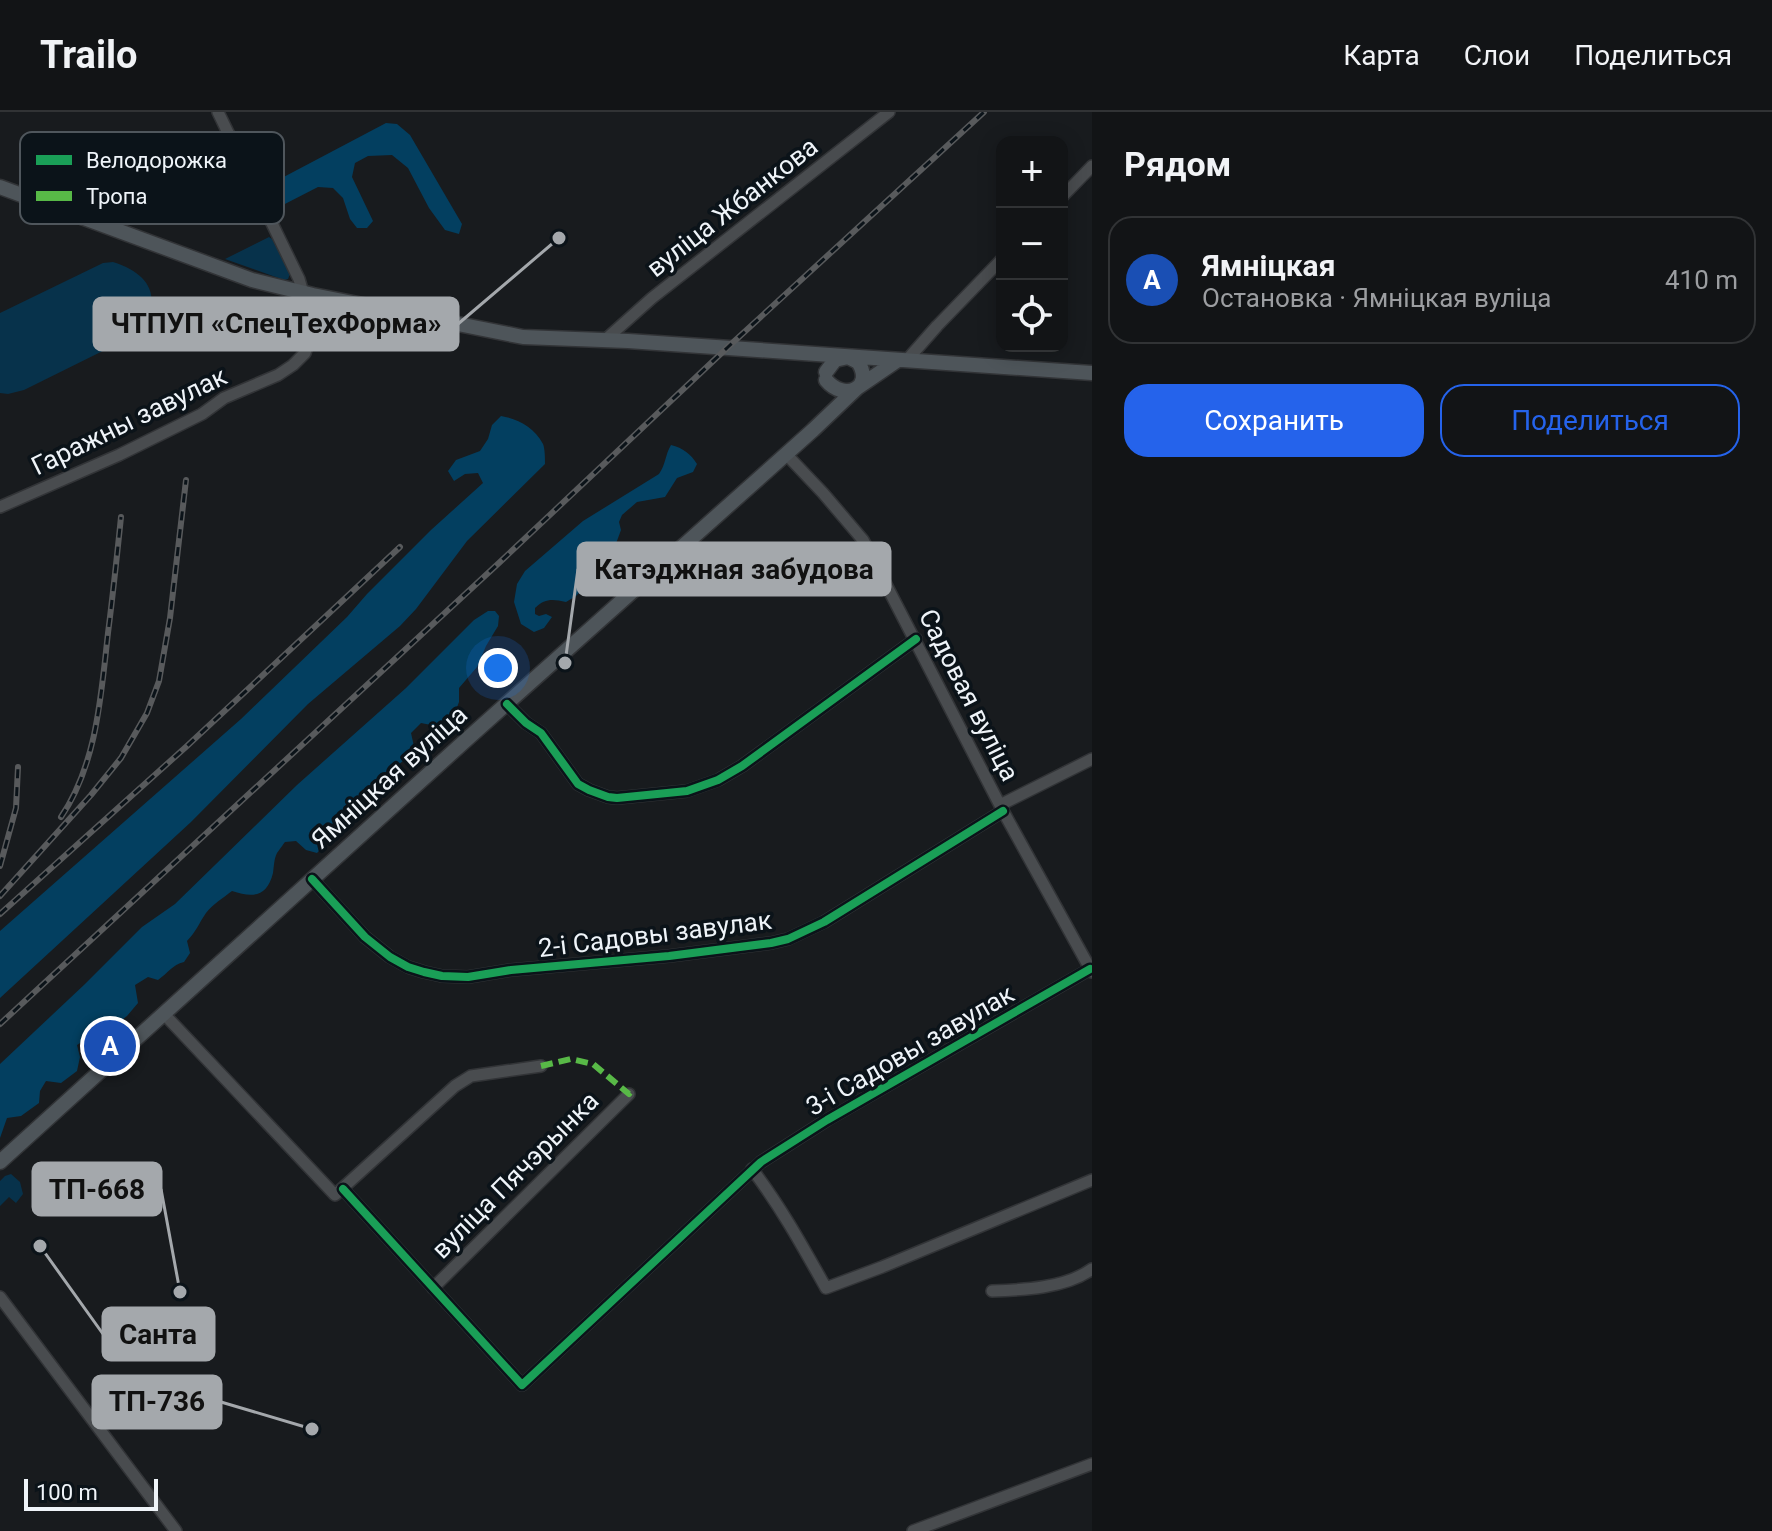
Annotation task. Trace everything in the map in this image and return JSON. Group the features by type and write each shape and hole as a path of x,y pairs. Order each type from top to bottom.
{"main road":[{"path":"0,187 20,194"},
{"path":"100,224 252,280 523,337 1092,373"},
{"path":"803,354 817,362 826,376 834,388 842,391 857,388 864,372 858,362 848,357 835,360 826,376 824,409 813,430"},
{"name":"Ямніцкая вуліца","path":"0,1162 857,388 902,360"}],"street":[{"path":"218,112 228,132"},
{"name":"вуліца Жбанкова","path":"605,340 652,298 889,112"},
{"path":"1068,191 1092,166"},
{"path":"272,224 308,294"},
{"path":"902,360 996,265"},
{"name":"Гаражны завулак","path":"0,507 119,455 293,365 305,353 316,315 308,294"},
{"name":"Садовая вуліца","path":"786,454 863,540 1002,808 1091,970"},
{"path":"507,704 541,733 583,787 617,798 687,791 718,780 742,766 916,639"},
{"name":"2-і Садовы завулак","path":"312,879 365,937 390,957 408,967 442,976 468,977 771,943 788,939 824,922 1002,808 1092,759"},
{"name":"3-і Садовы завулак","path":"433,1288 522,1385 768,1156 1091,970"},
{"path":"164,1014 433,1288"},
{"path":"339,1192 455,1086 471,1076 541,1066"},
{"name":"вуліца Пячэрынка","path":"433,1288 629,1094"},
{"path":"752,1169 793,1228 826,1288 1092,1180"},
{"path":"992,1291 1063,1283 1092,1269"},
{"path":"0,1297 176,1531"},
{"path":"913,1531 934,1527 1092,1464"}],"shaded area":[{"path":"386,123 397,124 410,135 462,224 459,234 445,230 429,208 408,168 392,155 368,156 355,163 352,177 373,221 367,228 357,228 350,219 343,198 333,188 318,187 284,204 284,177"},
{"path":"269,237 290,274 288,279 225,259"},
{"path":"113,262 128,268 147,284 151,304 140,327 129,338 24,390 0,393 0,313 103,263"},
{"path":"501,416 519,422 535,433 544,446 545,464 467,541 400,626 308,704 191,822 0,998 0,931 241,719 347,617 431,530 483,483 478,473 465,474 454,481 448,471 456,460 480,451 492,425"},
{"path":"671,445 692,457 697,464 693,472 677,478 665,497 637,502 622,515 619,522 621,530 611,557 601,570 566,602 549,600 535,608 535,614 552,617 544,628 534,632 521,624 514,602 517,584 525,571 583,521 659,474"},
{"path":"488,611 495,611 499,616 498,626 477,667 459,688 459,702 453,718 436,726 421,723 411,733 415,751 386,775 382,785 355,801 352,816 317,853 306,850 296,841 285,842 277,853 273,873 263,891 246,895 232,891 212,907 187,941 190,953 184,962 158,980 148,977 135,985 138,1003 127,1016 100,1037 88,1038 77,1045 80,1057 77,1071 61,1083 46,1081 40,1091 39,1103 21,1116 7,1118 0,1138 0,1064 142,927 175,904 297,785 406,688 474,620"},
{"path":"11,1174 20,1182 23,1194 16,1203 9,1197 0,1206 0,1181"}],"railway":[{"path":"0,1024 984,112"},
{"path":"0,896 121,758 147,713 159,681 170,618 186,480"},
{"path":"61,817 83,775 95,728 121,517"},
{"path":"0,914 187,746 400,547"},
{"path":"0,866 16,808 18,767"}],"marked path":[{"path":"541,1066 571,1059 593,1064 629,1094 634,1088"}],"cycle path":[{"path":"507,704 541,733 578,784 589,790 617,798 687,791 718,780 742,766 916,639"},
{"path":"312,879 365,937 390,957 424,972 468,977 511,970 669,956 788,939 824,922 1003,811"},
{"path":"343,1189 522,1385 761,1162 827,1120 1090,969"}],"place":[{"name":"ЧТПУП «СпецТехФорма»","path":"559,238"},
{"name":"Катэджная забудова","path":"565,663"},
{"name":"Ямніцкая","path":"110,1046"},
{"name":"Санта","path":"40,1246"},
{"name":"ТП-668","path":"180,1292"},
{"name":"ТП-736","path":"312,1429"}]}
